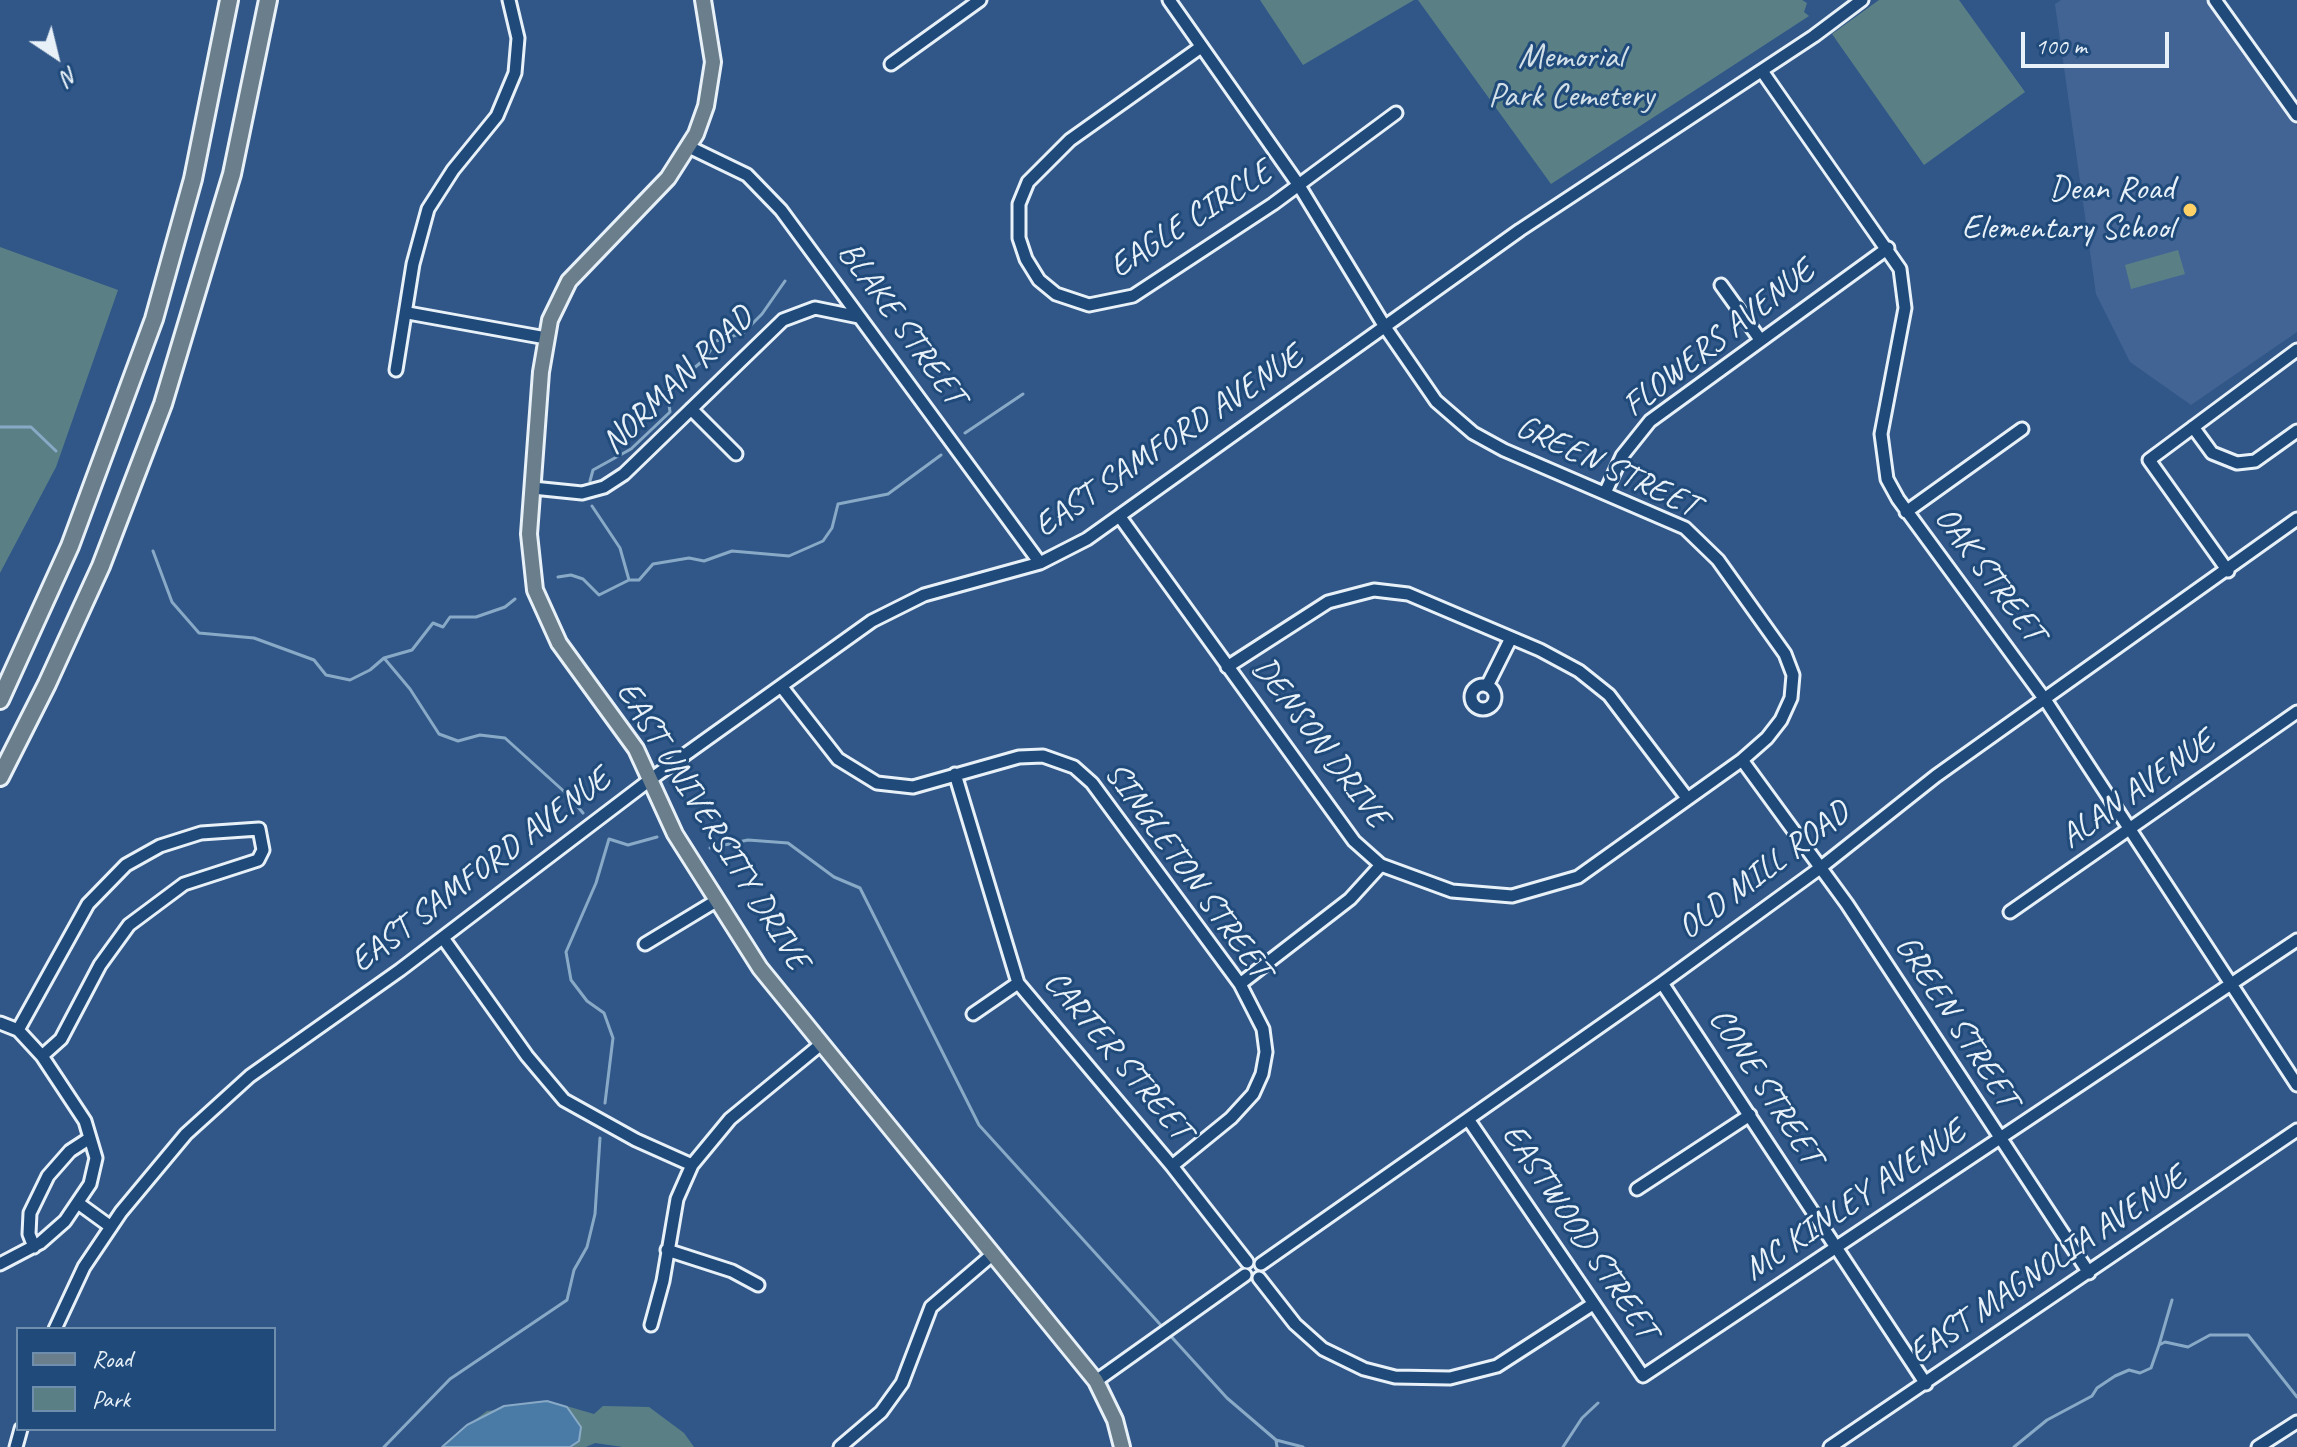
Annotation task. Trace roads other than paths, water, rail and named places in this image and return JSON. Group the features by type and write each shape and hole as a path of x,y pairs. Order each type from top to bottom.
{"highway":[{"path":"0,700 70,546 154,319 193,179 229,0"},
{"path":"0,777 101,566 163,404 232,174 268,0"}],"main road":[{"name":"EAST UNIVERSITY DRIVE","path":"703,0 711,33 711,77 706,106 689,147 668,178 569,281 546,338 530,562 545,617 559,643 630,740 675,834 760,968 1096,1381 1115,1420 1122,1447"}],"street":[{"path":"396,370 408,313 413,264 428,209 453,170 497,116 511,84 518,38 509,0"},
{"path":"891,64 980,0"},
{"name":"GREEN STREET","path":"1169,0 1298,184 1385,327 1436,401 1453,419 1504,450 1685,528 1718,560 1785,654 1793,675 1791,698 1781,720 1767,738 1742,760 1764,786 1847,904 1998,1139 2089,1273"},
{"name":"EAST SAMFORD AVENUE","path":"56,1327 84,1267 111,1227 186,1134 250,1076 443,938 651,779 872,621 903,605 957,585 1040,563 1120,517 1520,230 1762,71 1862,0"},
{"path":"2215,0 2297,115"},
{"name":"EAGLE CIRCLE","path":"1201,47 1070,140 1043,163 1028,182 1019,204 1017,226 1026,259 1039,280 1056,294 1077,303 1100,305 1133,296 1396,113"},
{"name":"OAK STREET","path":"1762,71 1888,248 1904,282 1905,308 1883,410 1882,457 1887,479 1906,512 2046,701 2297,1085"},
{"name":"BLAKE STREET","path":"689,147 747,175 765,192 1040,563"},
{"name":"FLOWERS AVENUE","path":"1605,493 1628,446 1650,421 1759,338 1888,248"},
{"path":"1721,285 1759,338"},
{"name":"NORMAN ROAD","path":"533,488 582,493 604,487 624,474 783,320 815,308 860,317"},
{"path":"408,313 546,338"},
{"path":"2228,571 2149,460 2297,350"},
{"path":"691,409 736,454"},
{"path":"2193,427 2212,453 2237,463 2255,461 2297,431"},
{"path":"1906,512 2022,429"},
{"name":"DENSON DRIVE","path":"1120,517 1337,821 1381,865 1464,894 1512,896 1535,892 1578,877 1742,760"},
{"name":"OLD MILL ROAD","path":"1261,1264 1662,983 1820,868 1936,776 2046,701 2297,519"},
{"path":"1227,667 1328,602 1374,590 1408,594 1569,665 1609,695 1687,798"},
{"path":"1487,686 1511,638"},
{"name":"SINGLETON STREET","path":"781,686 830,750 866,779 889,786 913,787 1019,757 1043,756 1074,767 1092,783 1240,984 1263,1029 1266,1052 1262,1074 1253,1094 1231,1118 1172,1166"},
{"name":"ALAN AVENUE","path":"2010,912 2297,712"},
{"name":"CARTER STREET","path":"955,774 1018,983 1172,1166 1247,1262"},
{"path":"18,1030 88,904 126,865 160,846 201,833 259,829 263,850 258,860 184,884 129,925 100,965 58,1043 42,1056"},
{"path":"1240,984 1350,899 1381,865"},
{"path":"645,944 716,901"},
{"path":"443,938 527,1056 564,1100 636,1140 692,1165"},
{"name":"MC KINLEY AVENUE","path":"1643,1376 2297,940"},
{"path":"973,1014 1018,983"},
{"name":"CONE STREET","path":"1662,983 1926,1384"},
{"path":"0,1023 18,1030 42,1056 85,1121 96,1158 90,1184 65,1221 34,1247 0,1264"},
{"path":"651,1325 663,1281 677,1199 692,1165 730,1119 820,1045"},
{"path":"1637,1189 1750,1115"},
{"name":"EASTWOOD STREET","path":"1468,1119 1643,1376"},
{"name":"EAST MAGNOLIA AVENUE","path":"1830,1447 2297,1130"},
{"path":"34,1247 29,1234 30,1213 48,1176 70,1151 90,1138"},
{"path":"78,1203 111,1227"},
{"path":"667,1250 732,1271 758,1285"},
{"path":"840,1447 881,1412 902,1383 931,1307 993,1254"},
{"path":"1096,1381 1245,1275 1247,1262 1253,1260 1261,1264 1263,1271 1259,1278"},
{"path":"1245,1275 1259,1278"},
{"path":"1259,1278 1295,1324 1323,1349 1343,1361 1395,1377 1450,1378 1497,1366 1593,1304"},
{"path":"2258,1447 2297,1422"}],"waterway":[{"path":"590,481 593,470 631,449 670,412 668,397 677,382 705,359 716,341 743,333 762,314 785,281"},
{"path":"965,433 1023,394"},
{"path":"0,427 31,427 56,451"},
{"path":"558,577 571,575 583,579 599,595 629,580 639,580 653,564 689,558 704,561 732,551 789,556 823,541 832,528 838,504 888,494 941,455"},
{"path":"592,506 620,548 629,580"},
{"path":"153,551 172,602 199,633 254,638 314,660 326,675 350,680 370,670 384,658 410,689 439,734 458,741 480,735 505,738 568,795 583,813"},
{"path":"384,658 412,650 433,623 443,627 450,617 476,617 505,607 515,599"},
{"path":"605,1103 613,1038 604,1013 587,1001 571,980 566,952 596,883 609,839 628,845 657,837"},
{"path":"710,848 748,840 788,843 834,877 860,888 979,1125 1227,1398 1276,1440 1277,1447"},
{"path":"384,1447 450,1379 567,1300 574,1270 587,1247 595,1214 600,1138"},
{"path":"2159,1345 2172,1300"},
{"path":"2014,1447 2047,1420 2092,1396 2097,1388 2115,1376 2129,1370 2140,1373 2151,1368 2159,1345 2165,1342 2188,1347 2210,1335 2248,1335 2297,1397"},
{"path":"1563,1447 1582,1418 1598,1403"},
{"path":"1276,1440 1303,1447"}],"place":[{"name":"Dean Road Elementary School","path":"2190,210"}],"park label":[{"name":"Memorial Park Cemetery","path":"1571,78"}]}
